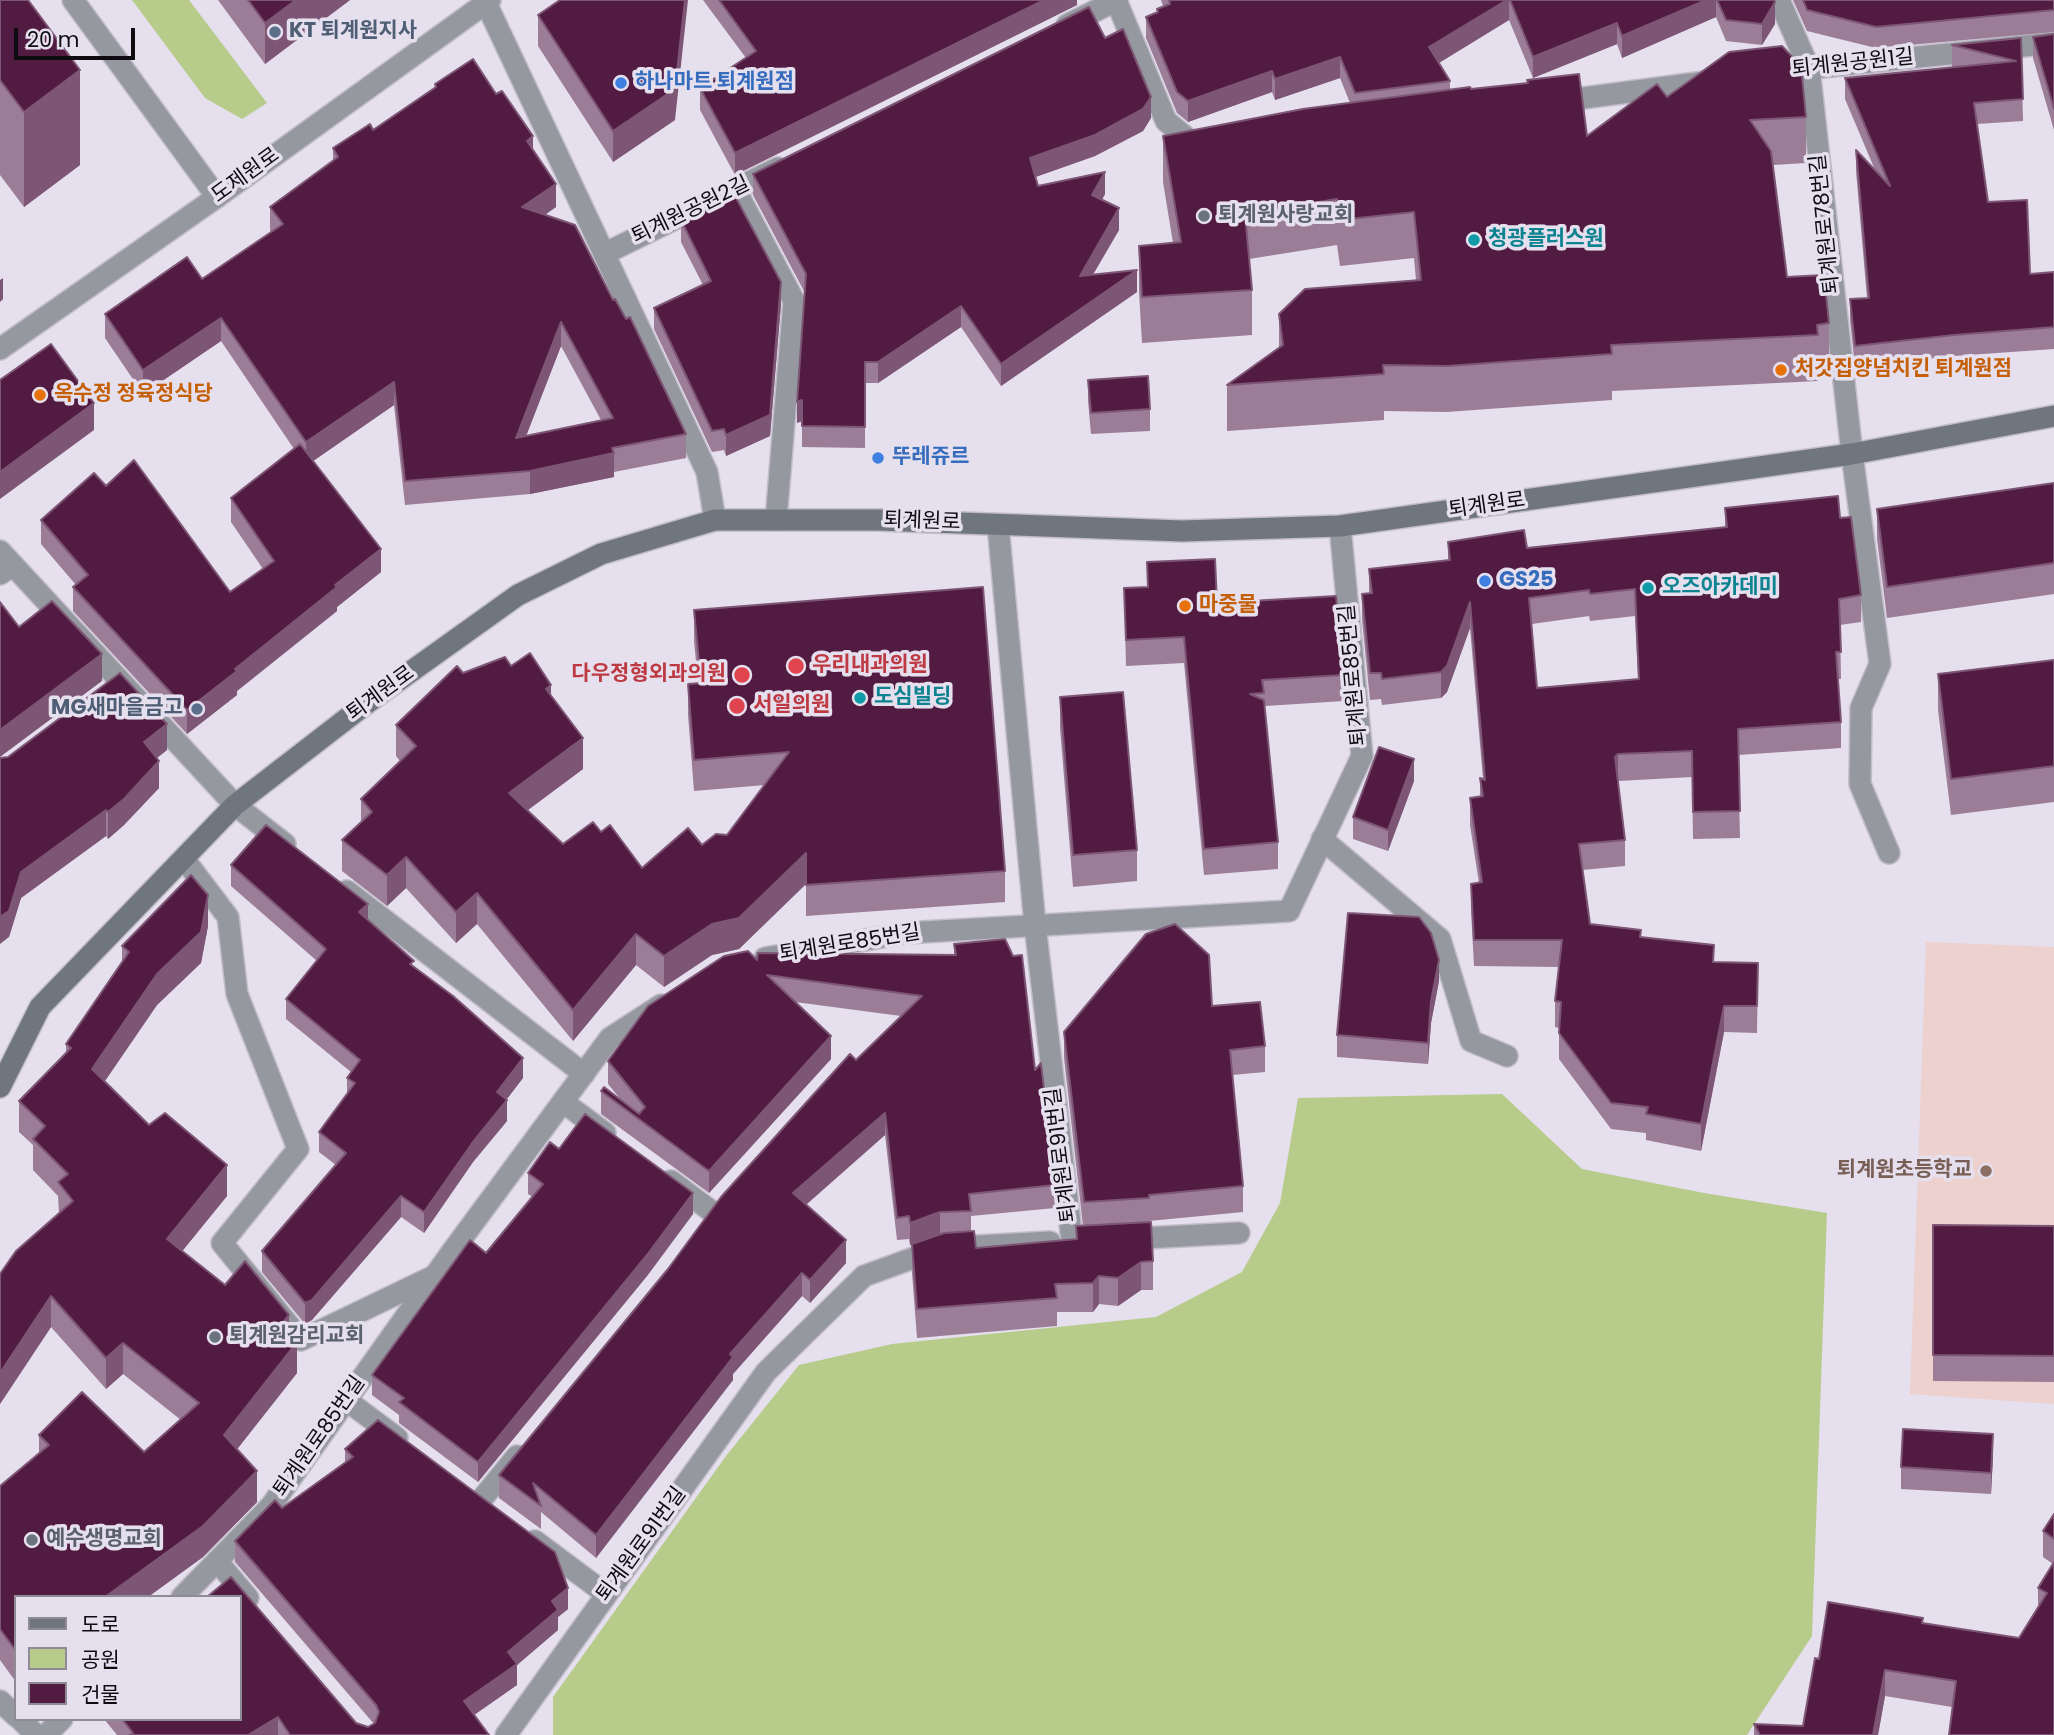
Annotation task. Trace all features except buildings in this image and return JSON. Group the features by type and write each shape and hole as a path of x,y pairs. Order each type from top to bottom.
{"street":[{"path":"73,0 217,197"},
{"path":"1055,31 1116,0 1166,121 1199,148 1226,145"},
{"name":"퇴계원로78번길","path":"1779,0 1809,68 1852,454 1880,664 1861,708 1860,784 1889,853"},
{"path":"488,2 708,472 715,520"},
{"name":"도제원로","path":"0,349 488,2"},
{"name":"퇴계원공원1길","path":"1754,75 2054,43"},
{"path":"1532,104 1726,79"},
{"name":"퇴계원공원2길","path":"604,254 796,159"},
{"path":"735,190 794,301 776,520"},
{"name":"퇴계원로","path":"0,1087 40,1007 235,806 367,703 518,594 601,554 715,520 878,520 1182,531 1340,526 1852,454 2054,416"},
{"name":"퇴계원로91번길","path":"506,1735 766,1372 864,1276 941,1248 1086,1241 1035,925 998,525"},
{"name":"퇴계원로85번길","path":"746,961 905,933 1289,911 1362,756 1340,526"},
{"path":"4,563 122,682 235,806 301,856"},
{"path":"100,699 122,682"},
{"path":"1322,839 1440,939 1471,1041 1507,1056"},
{"path":"184,859 228,917 237,994 298,1149 222,1243 301,1340 434,1276"},
{"path":"333,881 584,1074"},
{"name":"퇴계원로85번길","path":"184,1595 271,1506 434,1276 610,1038 676,995"},
{"path":"563,1102 626,1149"},
{"path":"658,1172 711,1211"},
{"path":"696,1232 728,1192"},
{"path":"1086,1241 1238,1233"},
{"path":"346,1400 414,1450"},
{"path":"502,1516 475,1496 534,1435"},
{"path":"523,1532 606,1594"},
{"path":"217,1561 261,1612"},
{"path":"0,1701 14,1713"},
{"path":"22,1721 36,1735"},
{"path":"46,1735 60,1721"}],"shaded area":[{"name":"퇴계원초등학교","path":"1926,942 2054,947 2054,1404 1910,1394"}],"green space":[{"path":"132,0 189,0 267,103 242,119 205,98"},
{"path":"1502,1094 1582,1169 1827,1213 1812,1636 1747,1735 553,1735 553,1697 726,1456 799,1365 892,1344 1156,1317 1242,1272 1280,1203 1298,1098"}],"place":[{"name":"KT 퇴계원지사","path":"275,32"},
{"name":"하나마트 퇴계원점","path":"621,83"},
{"name":"퇴계원사랑교회","path":"1204,216"},
{"name":"청광플러스원","path":"1474,240"},
{"name":"처갓집양념치킨 퇴계원점","path":"1781,370"},
{"name":"옥수정 정육정식당","path":"40,395"},
{"name":"뚜레쥬르","path":"878,458"},
{"name":"GS25","path":"1485,581"},
{"name":"오즈아카데미","path":"1648,588"},
{"name":"마중물","path":"1185,606"},
{"name":"우리내과의원","path":"796,666"},
{"name":"다우정형외과의원","path":"742,675"},
{"name":"도심빌딩","path":"860,698"},
{"name":"서일의원","path":"737,706"},
{"name":"MG새마을금고","path":"197,709"},
{"name":"퇴계원초등학교","path":"1986,1171"},
{"name":"퇴계원감리교회","path":"215,1337"},
{"name":"예수생명교회","path":"32,1540"}]}
